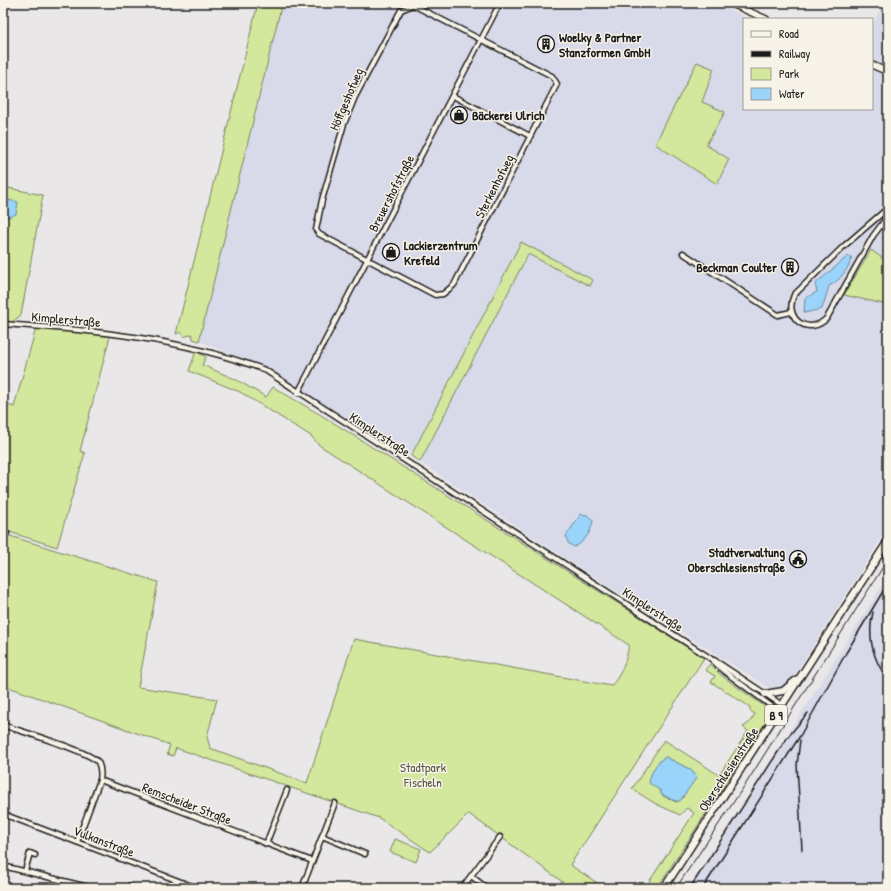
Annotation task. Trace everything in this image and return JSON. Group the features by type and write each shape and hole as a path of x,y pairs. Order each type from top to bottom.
{"main road":[{"path":"730,3 764,18"},
{"path":"873,65 888,72"},
{"name":"Oberschlesienstraße","path":"664,888 888,541"},
{"name":"B 9","path":"765,694 783,691 802,674"}],"street":[{"name":"Breuershofstraße","path":"298,393 500,3"},
{"name":"Höffgeshofweg","path":"368,259 319,234 316,230 334,155 355,97 401,10 413,5 481,39"},
{"name":"Sterkenhofweg","path":"368,259 435,295 444,294 454,285 557,84 552,76 481,39"},
{"path":"453,96 530,136"},
{"path":"888,208 800,288 792,301 791,312 794,318 803,324 812,326 823,322 832,310 873,236 888,216"},
{"path":"683,253 778,315 791,312"},
{"name":"Kimplerstraße","path":"3,324 104,332 190,347 231,358 265,370 298,393 782,705"},
{"name":"Kimplerstraße","path":"710,658 725,672 778,711"},
{"path":"3,725 63,746 95,760 101,771 100,780 77,842"},
{"name":"Remscheider Straße","path":"100,780 312,861"},
{"path":"266,844 287,790"},
{"path":"302,888 335,803"},
{"name":"Vulkanstraße","path":"3,814 197,888"},
{"path":"322,836 365,854"},
{"path":"462,888 500,837"},
{"path":"25,871 30,853 35,854"},
{"path":"3,866 92,888"},
{"path":"470,876 487,888"}],"shaded area":[{"path":"282,3 713,3 748,18 743,18 743,110 873,110 873,23 884,3 888,3 888,528 790,682 774,691 574,564 420,462 528,253 590,285 521,242 411,456 257,364 199,341","holes":["714,69 702,102 706,146 729,159 717,184 655,144"]},
{"path":"888,576 888,888 691,888"}],"green space":[{"path":"258,3 282,3 199,341 193,339 192,334 184,337 181,332 176,334"},
{"path":"697,62 714,69 702,102 725,112 706,145 729,159 717,184 655,144"},
{"path":"3,187 43,195 21,315 11,323 3,323"},
{"path":"521,242 593,280 590,286 528,254 420,462 411,456"},
{"path":"871,250 888,262 888,305 844,295"},
{"path":"36,328 110,336 80,451 85,453 57,547 3,530 3,403 14,407"},
{"name":"Stadtpark Fischeln","path":"196,351 206,357 202,365 235,379 266,397 273,387 326,418 704,658 570,865 605,888 571,888 469,814 430,852 379,818 176,748 173,756 167,754 170,745 3,685 3,548 7,535 158,582 138,687 217,699 207,737 210,748 307,783 354,639 611,686 621,672 629,645 319,445 311,436 240,392 189,371"},
{"path":"710,664 722,676 764,706 771,714 657,888 645,888 694,813 687,808 680,815 656,804 632,789 664,740 719,775 748,731 743,727 749,723 755,714 750,711 750,707 711,682 715,676 705,670","holes":["666,757 691,770 697,777 684,794 683,798 676,802 663,796 650,777 658,763"]},
{"path":"395,839 421,849 416,862 390,852"}],"water":[{"path":"3,199 18,202 16,214 3,219"},
{"path":"848,256 852,258 840,278 829,286 822,309 804,313 805,298 817,292 815,284"},
{"path":"581,514 587,515 593,520 589,532 584,540 574,547 568,543 566,536"},
{"path":"666,757 691,770 697,777 680,801 672,800 664,796 660,793 661,791 649,783 654,768"}],"tram line":[{"path":"676,888 747,782 888,559"}],"railway":[{"path":"703,888 800,736 846,653 888,583"},
{"path":"873,612 871,621 871,639 878,664 888,680"},
{"path":"690,888 787,738 808,713"},
{"path":"800,740 797,765 802,850"}],"place":[{"name":"Woelky & Partner Stanzformen GmbH","path":"546,44"},
{"name":"Bäckerei Ulrich","path":"459,115"},
{"name":"Lackierzentrum Krefeld","path":"391,252"},
{"name":"Beckman Coulter","path":"790,267"},
{"name":"Stadtverwaltung Oberschlesienstraße","path":"798,559"}]}
